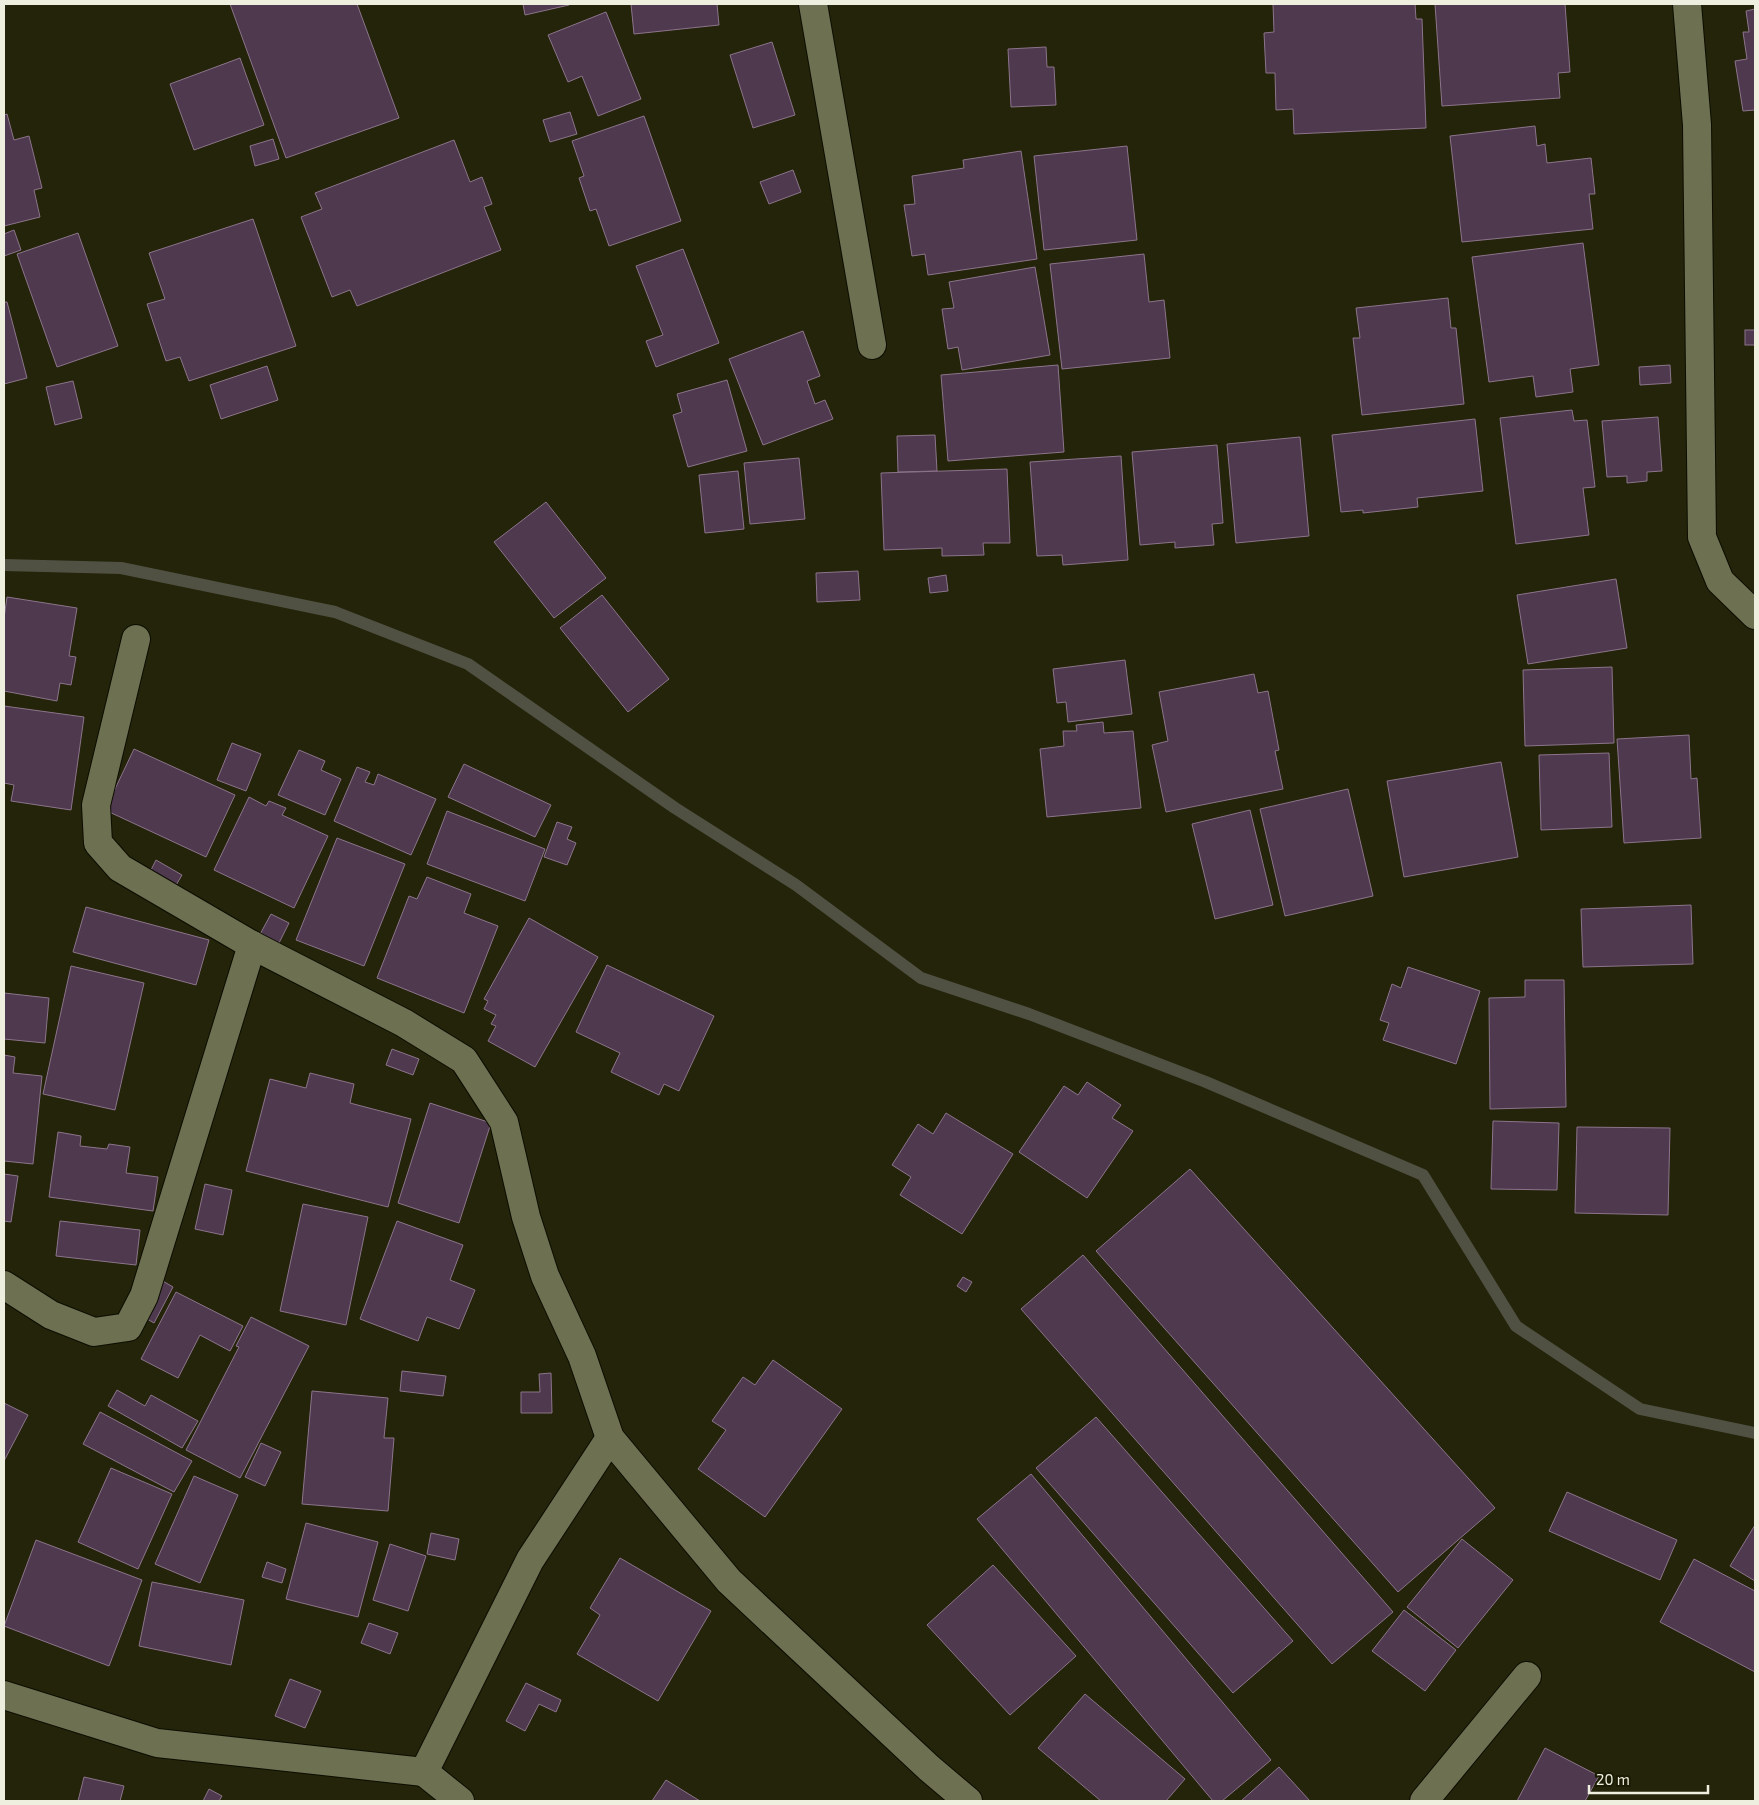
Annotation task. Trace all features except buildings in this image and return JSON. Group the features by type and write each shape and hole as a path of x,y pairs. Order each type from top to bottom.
{"street":[{"path":"813,4 872,345"},
{"path":"1687,4 1696,124 1702,537 1720,581 1755,615"},
{"path":"136,639 96,805 98,843 120,868 252,945 404,1023 464,1060 504,1122 526,1217 545,1276 582,1356 610,1438 729,1581 929,1768 968,1801"},
{"path":"4,1285 52,1315 94,1332 128,1326 144,1296 252,945"},
{"path":"424,1772 530,1560 610,1438"},
{"path":"1424,1801 1527,1676"},
{"path":"4,1695 157,1743 424,1772 460,1801"}],"waterway":[{"path":"4,565 121,568 335,612 468,664 675,808 796,885 921,978 1029,1014 1206,1082 1423,1175 1516,1326 1640,1409 1755,1433"}]}
